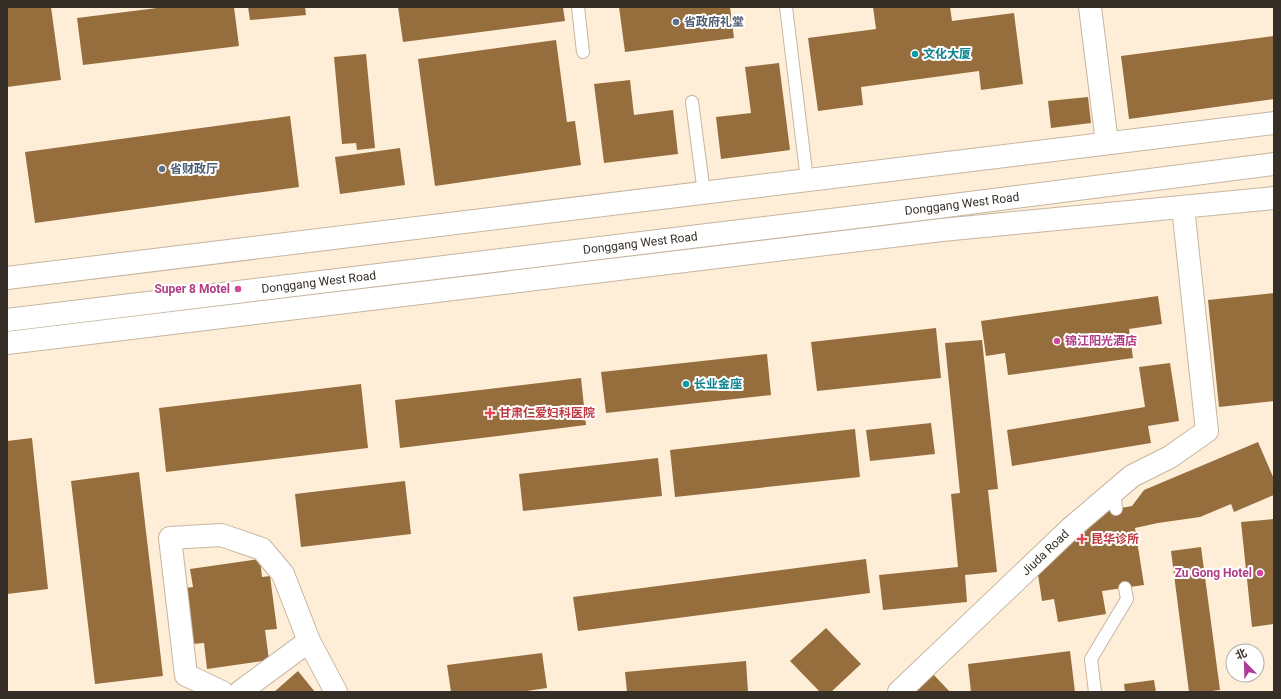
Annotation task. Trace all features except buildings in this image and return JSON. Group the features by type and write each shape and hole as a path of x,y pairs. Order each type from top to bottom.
{"street":[{"path":"1090,7 1107,143"},
{"path":"7,278 1274,123"},
{"name":"Donggang West Road","path":"7,320 938,207 1274,164"},
{"name":"Donggang West Road","path":"7,343 934,231 1274,198"},
{"name":"Jiuda Road","path":"899,692 1071,528 1115,501 1132,476 1170,457 1207,432 1182,207"},
{"path":"222,692 186,675 170,538 221,535 262,549 283,574 309,641 336,692"},
{"path":"240,692 309,641"}],"lane":[{"path":"578,7 583,52"},
{"path":"786,7 807,180"},
{"path":"692,102 704,193"},
{"path":"1095,692 1091,658 1127,598 1125,588"}],"place":[{"name":"省政府礼堂","path":"676,22"},
{"name":"文化大厦","path":"915,54"},
{"name":"省财政厅","path":"162,169"},
{"name":"Super 8 Motel","path":"238,289"},
{"name":"锦江阳光酒店","path":"1057,341"},
{"name":"长业金座","path":"686,384"},
{"name":"甘肃仁爱妇科医院","path":"490,413"},
{"name":"昆华诊所","path":"1082,539"},
{"name":"Zu Gong Hotel","path":"1260,573"}]}
